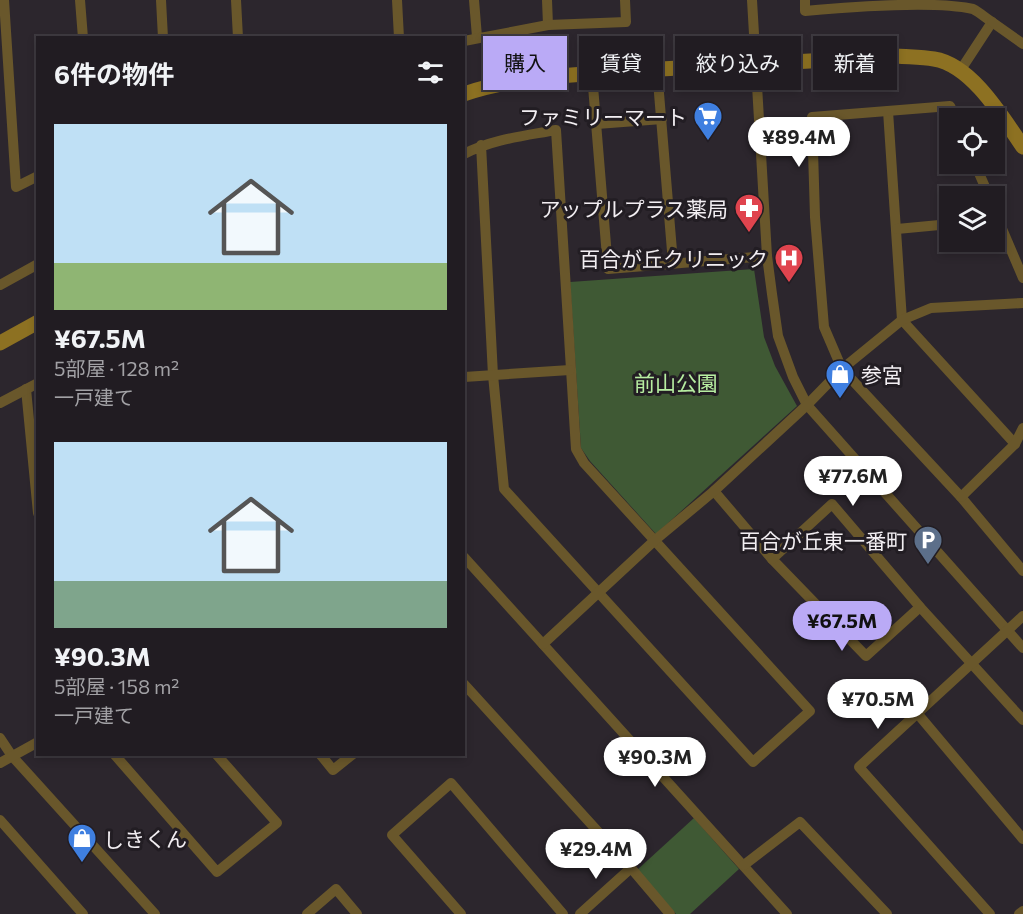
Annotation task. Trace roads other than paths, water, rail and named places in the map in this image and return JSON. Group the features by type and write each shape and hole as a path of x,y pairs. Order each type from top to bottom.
{"street":[{"path":"4,0 16,187 36,177"},
{"path":"80,0 83,36"},
{"path":"160,0 164,36"},
{"path":"236,0 238,36"},
{"path":"397,0 399,36"},
{"path":"474,0 477,37"},
{"path":"547,0 549,25"},
{"path":"465,40 549,25 626,22 625,0"},
{"path":"752,0 754,36"},
{"path":"805,0 805,11 888,2 973,5 1023,44"},
{"path":"960,71 992,22"},
{"path":"801,63 897,56 937,59 960,71 988,95 1023,147"},
{"path":"465,94 477,89 513,83 579,75"},
{"path":"594,90 608,269 767,256"},
{"path":"659,90 673,263"},
{"path":"759,90 763,117 767,256 778,336 793,377 807,405 1023,648"},
{"path":"951,108 950,106 810,117 824,327 842,369 961,497 1023,571"},
{"path":"888,111 902,320 1015,444"},
{"path":"597,124 662,118"},
{"path":"465,153 481,145 496,141 556,130 576,448 584,463 810,711 753,762 504,489 493,375 481,145"},
{"path":"897,229 939,225"},
{"path":"1005,237 1023,278"},
{"path":"0,285 36,265"},
{"path":"543,644 654,541 714,491 807,405 842,369 902,320 931,308 1023,303"},
{"path":"0,343 36,323"},
{"path":"465,377 570,370"},
{"path":"0,403 36,384"},
{"path":"26,389 36,492"},
{"path":"961,497 1015,444 1023,428"},
{"path":"714,491 772,559 866,656 920,607"},
{"path":"772,559 832,504 970,664 1023,720"},
{"path":"465,558 787,914"},
{"path":"990,914 859,767 1023,616"},
{"path":"465,685 631,868 669,914"},
{"path":"917,713 1023,839"},
{"path":"0,738 12,756 154,914"},
{"path":"0,763 36,743"},
{"path":"116,756 217,872 277,823 218,756"},
{"path":"322,756 333,770 350,756"},
{"path":"461,914 392,835 451,783 563,914"},
{"path":"0,820 83,914"},
{"path":"744,865 800,822 887,914"},
{"path":"580,914 631,868"},
{"path":"307,914 336,889 357,914"},
{"path":"1019,914 1023,911"}],"place":[{"name":"ファミリーマート","path":"708,142"},
{"name":"アップルプラス薬局","path":"749,234"},
{"name":"百合が丘クリニック","path":"789,284"},
{"name":"参宮","path":"840,400"},
{"name":"百合が丘東一番町","path":"928,566"},
{"name":"しきくん","path":"82,864"}],"park label":[{"name":"前山公園","path":"676,382"}]}
